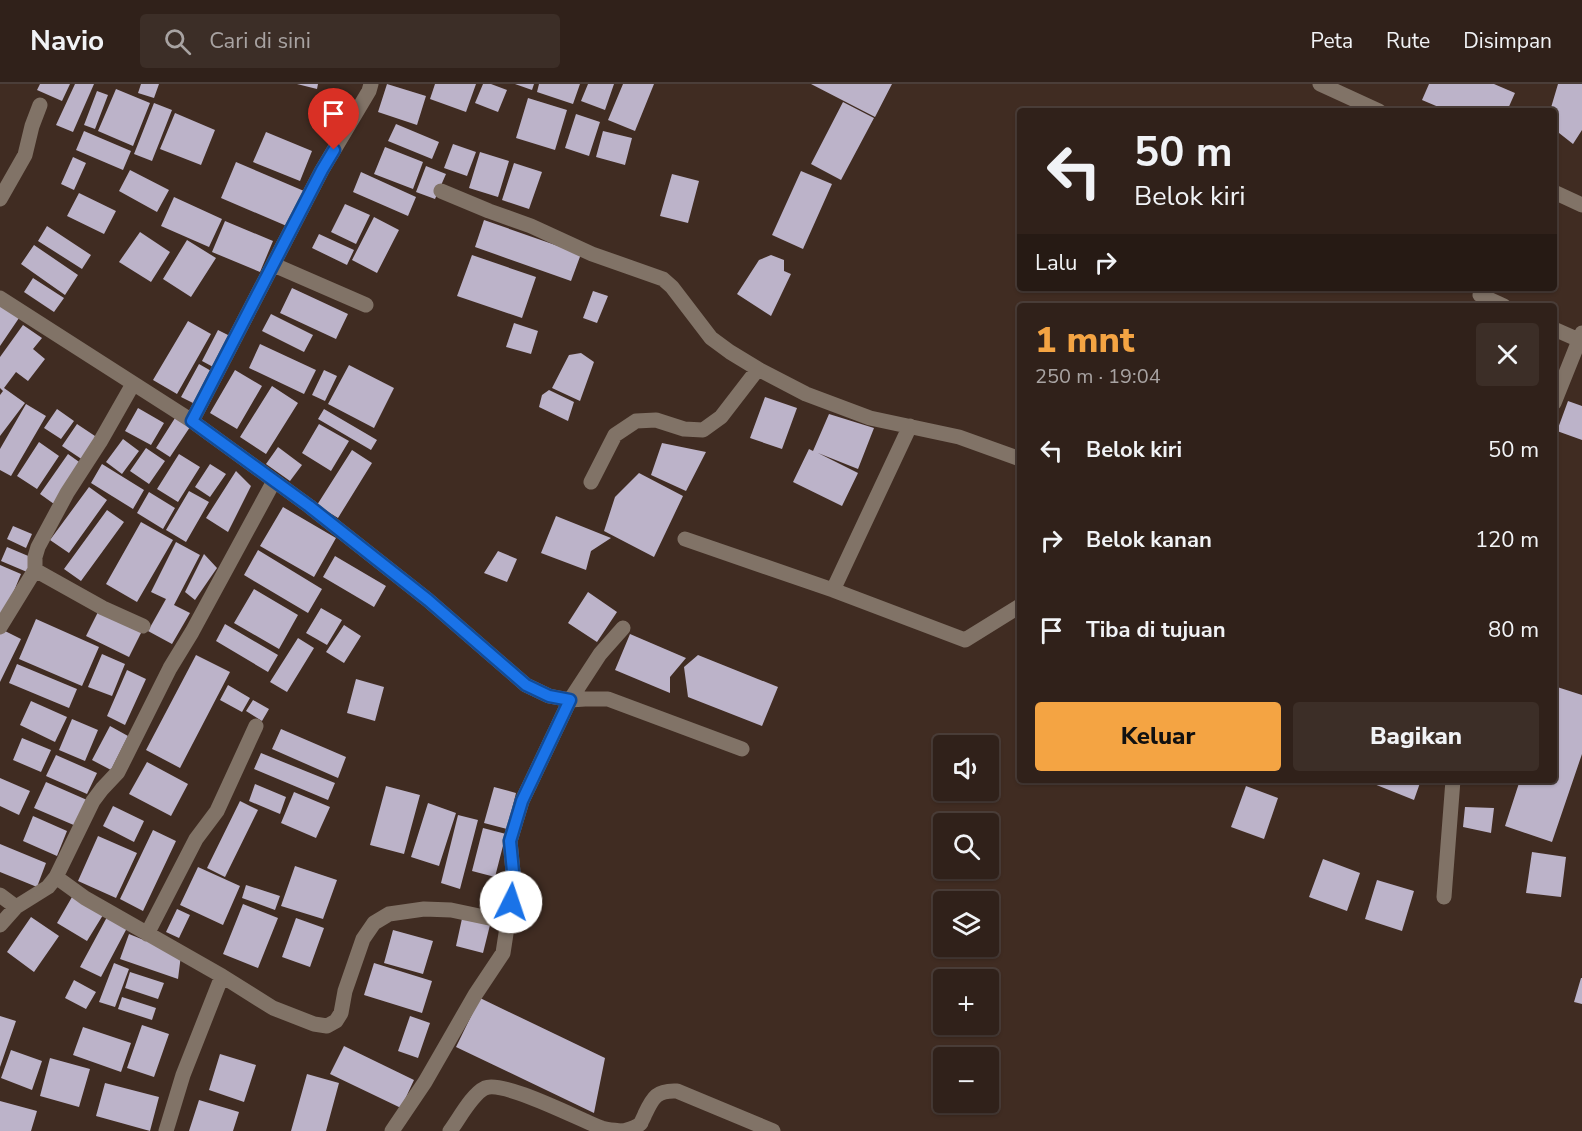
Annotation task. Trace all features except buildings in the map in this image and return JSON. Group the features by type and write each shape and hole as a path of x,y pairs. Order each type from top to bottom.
{"street":[{"path":"192,421 322,170 371,84"},
{"path":"1320,84 1372,108"},
{"path":"0,200 25,155 40,105"},
{"path":"441,191 489,212 531,226 592,254 663,279 711,338 758,369 806,394 870,418 959,437 1017,458"},
{"path":"1557,193 1582,205"},
{"path":"274,265 366,304"},
{"path":"1480,295 1497,303"},
{"path":"0,298 192,421 318,513 428,600 526,685 549,696 570,700 608,699 742,749"},
{"path":"1557,330 1580,337 1557,395"},
{"path":"591,482 615,435 636,421 656,420 684,429 703,430 721,417 758,369"},
{"path":"0,627 35,570 38,547 67,493 100,442 133,384"},
{"path":"832,590 910,426"},
{"path":"0,925 16,907 48,887 56,877 93,801 118,772 170,668 274,481"},
{"path":"685,539 832,590 965,640 1017,608"},
{"path":"35,570 103,608 143,627"},
{"path":"392,1131 425,1082 475,995 503,953 514,882 510,841 522,801 570,700 600,654 623,628"},
{"path":"147,934 196,839 217,811 256,726"},
{"path":"1444,897 1453,783"},
{"path":"56,877 85,898 222,976 273,1008 314,1024 327,1026 336,1021 341,1013 345,991 363,939 374,923 389,914 424,909 451,910 508,922"},
{"path":"0,895 16,907"},
{"path":"166,1131 183,1075 222,976"},
{"path":"450,1131 477,1094 487,1087 499,1087 605,1129 622,1131 632,1129 641,1122 657,1094 677,1091 773,1131"}],"route":[{"path":"334,150 192,421 309,506 428,600 526,685 549,696 570,700 522,801 510,841 514,882 511,902"}]}
